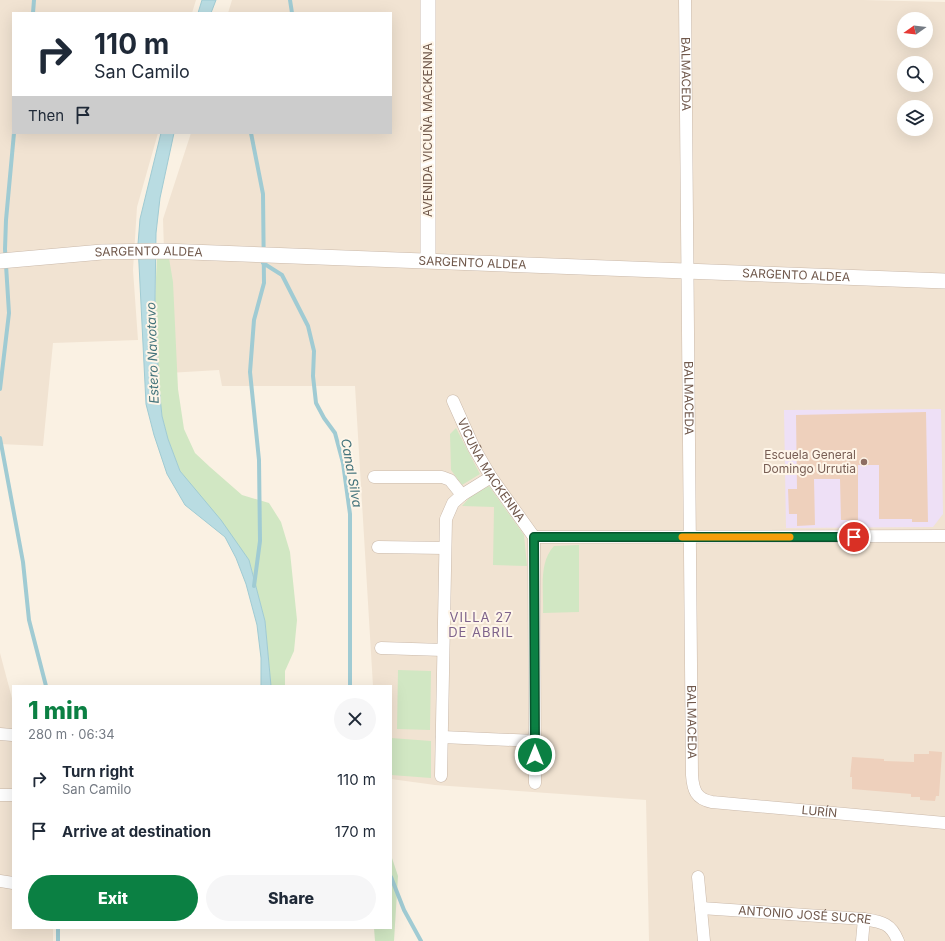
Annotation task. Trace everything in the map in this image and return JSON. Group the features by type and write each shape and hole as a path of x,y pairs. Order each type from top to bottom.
{"street":[{"name":"AVENIDA VICUÑA MACKENNA","path":"428,0 428,260"},
{"name":"BALMACEDA","path":"685,0 692,780 696,795"},
{"name":"SARGENTO ALDEA","path":"7,260 131,250 428,260 945,281"},
{"name":"VICUÑA MACKENNA","path":"453,401 474,448 491,477 534,537"},
{"path":"374,477 442,477 450,480 462,495"},
{"path":"441,776 446,519 453,503 462,495 491,477"},
{"path":"535,783 534,537 945,536"},
{"path":"378,547 445,548"},
{"path":"381,648 443,650"},
{"path":"442,737 536,741"},
{"path":"0,795 12,795"},
{"name":"LURÍN","path":"696,795 712,802 945,823"},
{"path":"698,877 704,941"},
{"path":"0,881 12,884"},
{"name":"ANTONIO JOSÉ SUCRE","path":"701,908 864,919 880,922 893,929 898,941"},
{"path":"862,941 864,919"}],"shaded area":[{"path":"0,0 196,0 192,12 12,12 12,134 158,134 137,207 133,270 138,340 53,343 43,446 0,444"},
{"path":"232,0 863,0 945,2 945,941 649,941 646,800 435,785 392,779 392,685 373,685 355,386 222,386 219,370 168,373 163,219 191,134 392,134 392,12 228,12"},
{"name":"Escuela General Domingo Urrutia","path":"941,409 943,514 933,527 786,528 784,410"},
{"path":"0,653 12,698 12,929 53,929 53,941 0,941"}],"green space":[{"path":"157,255 169,258 173,282 178,389 184,429 195,453 242,495 269,503 281,522 290,552 297,620 294,651 285,671 285,685 271,685 265,621 249,560 180,471 168,439 162,416 159,387 155,300"},
{"path":"456,428 480,474 462,485 451,470 450,434"},
{"path":"489,486 524,535 527,566 493,565 494,507 462,506 470,497"},
{"path":"579,545 579,612 543,613 543,578 549,553 554,546"},
{"path":"398,670 431,671 430,730 397,729"},
{"path":"392,738 431,741 431,778 392,775"},
{"path":"392,858 398,876 394,941 375,941 374,929 392,929"}],"water":[{"path":"202,0 216,0 211,12 198,12"},
{"name":"Estero Navotavo","path":"161,134 174,134 160,198 156,233 155,300 159,387 162,416 168,439 180,471 221,520 249,560 265,621 271,685 261,685 261,658 257,625 246,584 236,558 225,537 185,505 167,474 154,435 146,404 138,244 140,219"}],"building":[{"name":"Escuela General Domingo Urrutia","path":"926,412 928,522 912,522 912,519 879,519 879,465 858,465 858,520 841,520 840,479 814,479 815,525 797,526 797,514 789,514 788,489 797,489 796,415"},
{"path":"929,751 942,752 939,796 936,796 935,801 920,800 920,797 911,797 911,794 852,789 852,777 850,777 852,757 884,759 884,761 914,762 914,754 929,754"}],"waterway":[{"path":"33,12 34,0"},
{"name":"Canal Silva","path":"290,0 292,12"},
{"path":"0,389 9,313 5,249 6,220 14,134"},
{"name":"Canal Silva","path":"251,134 263,194 264,283 254,320 250,372 259,460 260,541 254,586"},
{"name":"Canal Silva","path":"263,263 282,275 308,326 314,351 313,376 316,403 324,418 335,433 343,463 350,514 350,685"},
{"path":"0,438 23,562 29,620 46,685"},
{"name":"Canal Silva","path":"392,880 404,910 421,941"},
{"path":"58,929 58,941"}],"slow traffic":[{"path":"682,537 790,537"}],"place":[{"name":"Escuela General Domingo Urrutia","path":"864,462"}],"district":[{"name":"VILLA 27 DE ABRIL","path":"481,624"}],"route":[{"path":"535,755 534,537 854,537"}]}
